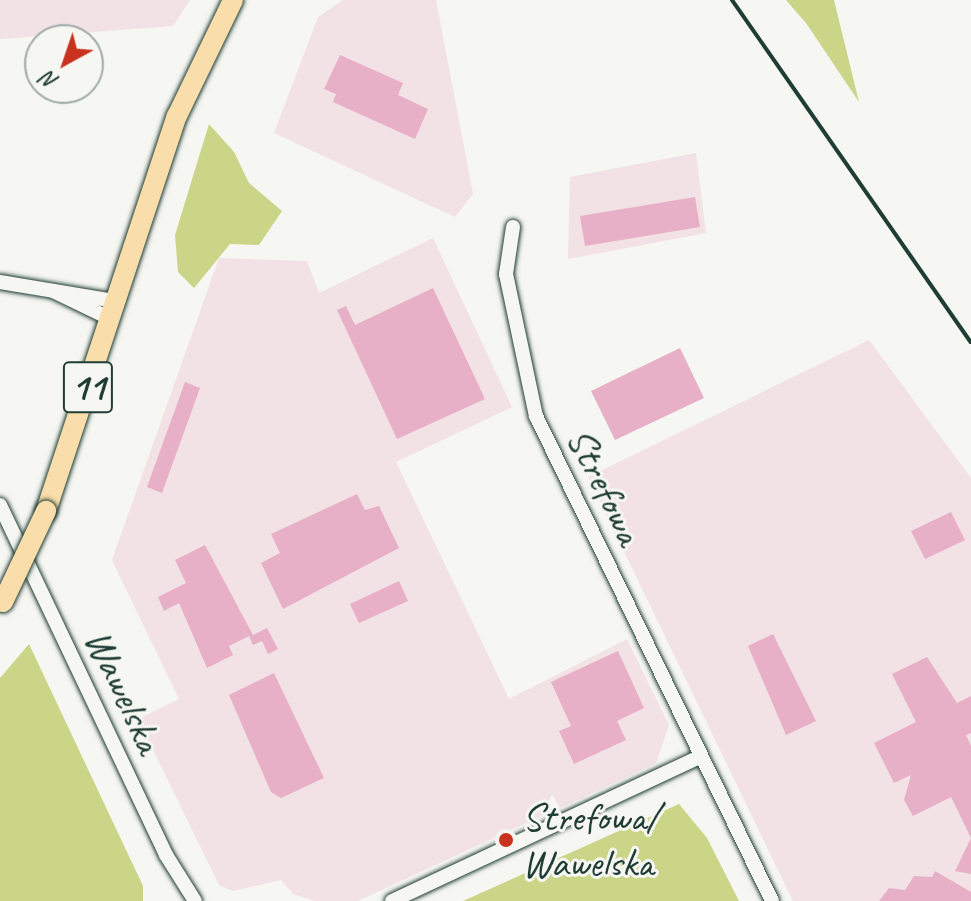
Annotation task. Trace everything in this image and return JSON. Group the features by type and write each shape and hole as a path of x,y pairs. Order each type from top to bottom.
{"highway":[{"name":"11","path":"2,604 46,511 177,116 233,0"}],"street":[{"name":"Strefowa","path":"513,227 506,274 536,416 772,901"},
{"path":"0,282 50,289 112,310"},
{"name":"Wawelska","path":"0,505 166,855 195,901"},
{"path":"392,901 701,756"}],"shaded area":[{"path":"0,0 190,0 173,26 104,31 104,24 24,24 24,37 0,39"},
{"path":"343,0 436,0 473,194 455,217 274,133 318,17"},
{"path":"696,153 706,233 568,259 570,177"},
{"path":"433,238 512,407 396,462 509,699 627,639 669,725 656,763 560,808 552,794 543,815 358,901 315,901 293,894 281,880 233,891 219,885 138,719 179,699 112,560 219,258 307,261 319,293"},
{"path":"869,340 971,478 971,901 793,901 588,477"}],"green space":[{"path":"786,0 834,0 859,102 806,23"},
{"path":"209,124 234,152 249,183 282,211 259,245 230,244 194,288 178,272 175,235"},
{"path":"29,644 143,886 143,901 0,901 0,678"},
{"path":"679,804 707,838 739,901 463,901"}],"building":[{"path":"340,55 403,83 398,95 428,109 415,139 333,102 336,94 324,89"},
{"path":"695,197 700,227 585,246 580,216"},
{"path":"433,288 485,399 397,439 337,310 346,306 355,325"},
{"path":"680,348 704,398 615,440 591,391"},
{"path":"185,382 200,388 162,493 147,487"},
{"path":"357,494 365,510 379,506 399,548 283,609 261,563 280,553 271,534"},
{"path":"951,512 965,540 925,559 911,531"},
{"path":"205,545 253,635 267,628 278,649 268,654 262,641 253,645 249,636 229,646 233,655 207,668 179,603 164,611 158,597 186,583 175,560"},
{"path":"399,581 408,601 359,623 350,604"},
{"path":"773,634 816,721 786,735 748,646"},
{"path":"618,651 644,708 617,721 626,740 574,764 559,731 571,726 551,682"},
{"path":"927,657 957,703 971,696 971,733 966,735 971,746 971,838 951,797 913,816 904,800 911,775 894,783 874,743 916,722 892,674"},
{"path":"274,673 324,778 281,798 271,792 229,695"},
{"path":"971,838 971,874 955,871"},
{"path":"935,871 971,892 971,901 879,901 889,888 905,890 914,876 932,877"}],"railway":[{"path":"732,0 971,342"}],"place":[{"name":"Strefowa/ Wawelska","path":"506,840"}]}
